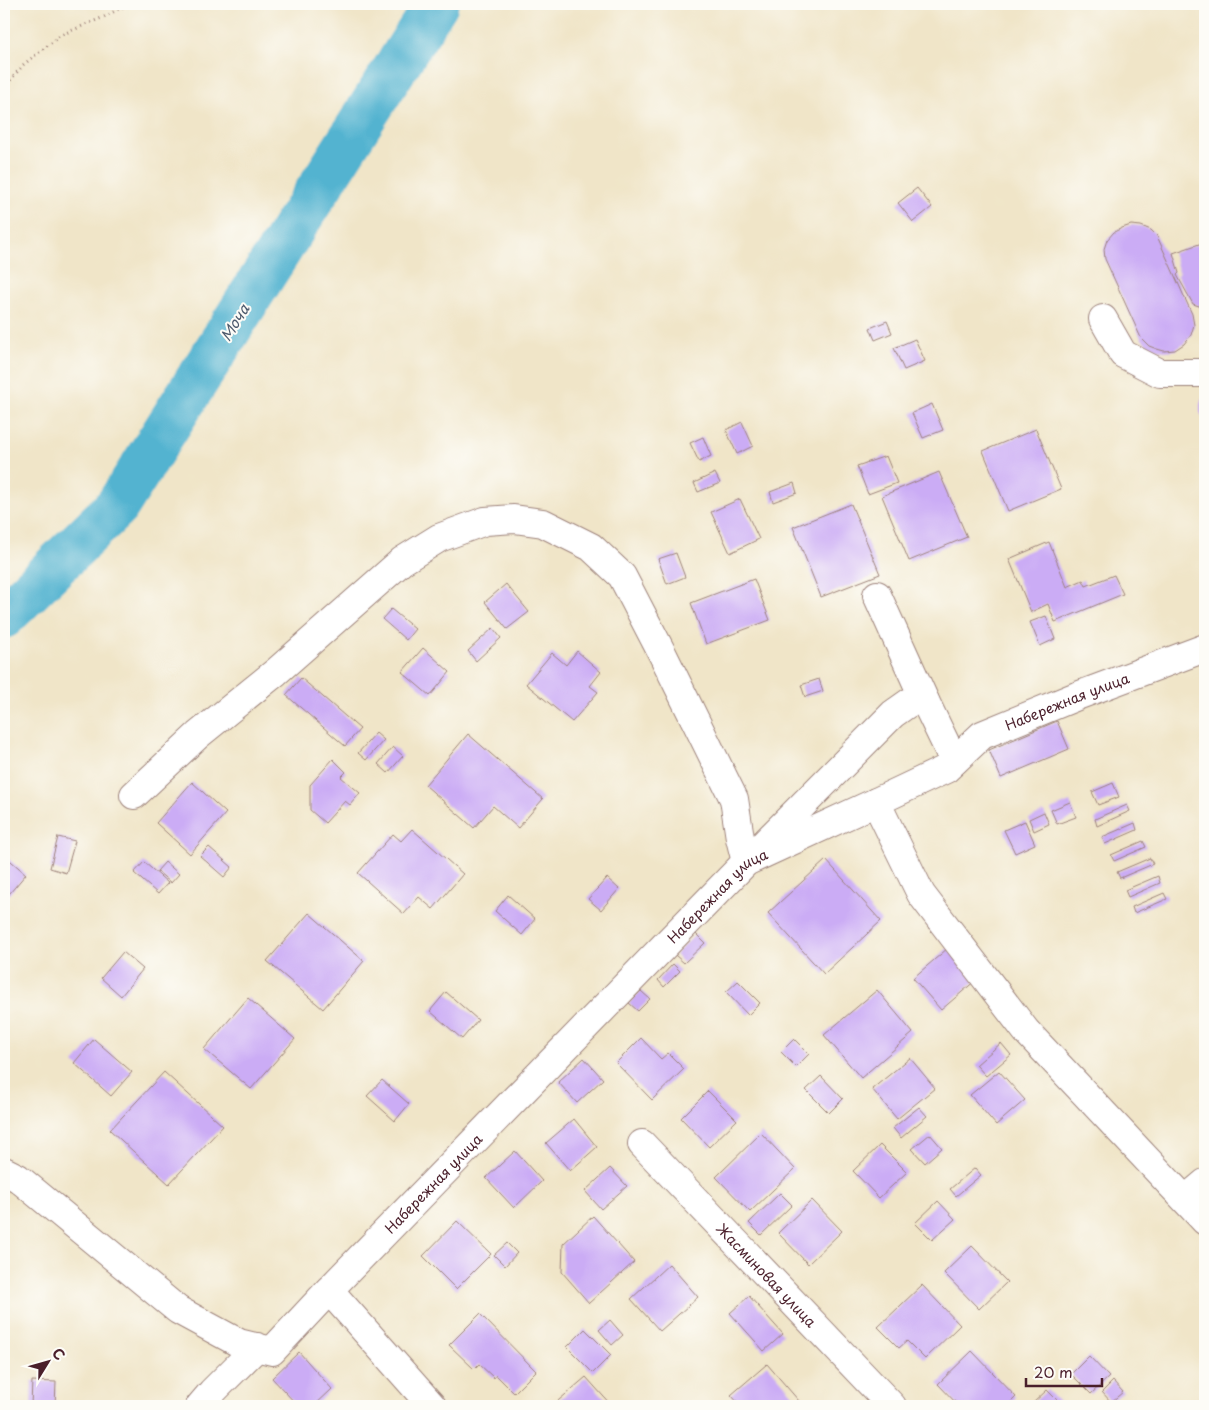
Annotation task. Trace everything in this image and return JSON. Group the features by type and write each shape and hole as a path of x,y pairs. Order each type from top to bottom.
{"street":[{"path":"1103,319 1123,354 1160,373 1205,373"},
{"path":"134,795 198,734 276,672 402,561 439,538 476,524 485,521 514,519 544,523 591,547 622,576 734,798 746,862"},
{"path":"878,596 954,762"},
{"name":"Набережная улица","path":"257,1347 272,1351 328,1290 746,862 946,769 982,736 1077,696 1205,648"},
{"path":"746,862 893,714 910,702 925,702"},
{"path":"876,802 921,894 1026,1031 1196,1191 1205,1221"},
{"name":"Жасминовая улица","path":"642,1144 892,1406"},
{"path":"4,1171 18,1178 178,1310 239,1343 257,1347"},
{"path":"328,1290 432,1406"},
{"path":"200,1406 257,1347"}],"path":[{"path":"4,88 23,65 60,35 104,17 128,4"}],"building":[{"path":"917,188 932,207 913,222 898,203"},
{"path":"1131,225 1151,230 1157,236 1192,314 1194,325 1191,335 1184,344 1175,350 1164,351 1157,349 1149,346 1141,338 1105,259 1104,249 1107,240 1114,232"},
{"path":"1205,242 1205,298 1202,307 1193,304 1177,275 1179,273 1173,253"},
{"path":"887,321 892,333 875,340 870,328"},
{"path":"915,339 925,361 904,370 894,348"},
{"path":"1205,394 1205,422 1200,412 1200,404"},
{"path":"932,404 943,430 923,438 912,413"},
{"path":"742,422 753,446 737,454 726,430"},
{"path":"1036,429 1061,489 1008,511 983,451"},
{"path":"703,437 711,456 699,462 690,443"},
{"path":"886,456 897,483 868,494 857,466"},
{"path":"939,472 967,537 909,561 882,496"},
{"path":"715,473 720,483 698,492 694,483"},
{"path":"794,483 797,493 773,502 770,492"},
{"path":"740,499 759,539 730,553 711,512"},
{"path":"851,504 880,574 821,597 793,527"},
{"path":"1049,542 1067,587 1083,580 1086,586 1114,575 1123,594 1055,622 1048,604 1031,612 1009,559"},
{"path":"676,553 685,577 667,584 658,559"},
{"path":"754,579 770,620 706,644 691,603"},
{"path":"506,584 529,612 507,629 485,602"},
{"path":"391,609 415,629 406,640 382,619"},
{"path":"1046,616 1055,639 1040,646 1030,622"},
{"path":"493,628 501,638 476,661 468,651"},
{"path":"423,648 450,672 430,696 402,672"},
{"path":"577,651 601,672 590,686 598,692 572,722 526,684 552,653 566,665"},
{"path":"301,678 360,729 345,746 286,695"},
{"path":"819,679 823,691 805,697 801,685"},
{"path":"1057,721 1069,749 1001,778 989,750"},
{"path":"376,733 384,740 366,760 358,753"},
{"path":"468,734 543,799 518,828 493,806 474,828 425,785"},
{"path":"393,747 403,756 388,773 378,764"},
{"path":"333,759 346,772 341,777 360,793 350,805 345,801 325,823 310,810 310,785"},
{"path":"192,782 226,813 190,854 156,823"},
{"path":"1113,783 1119,797 1098,805 1092,792"},
{"path":"1070,802 1076,817 1057,824 1051,810"},
{"path":"1127,805 1130,811 1097,826 1095,819"},
{"path":"1044,812 1049,824 1034,831 1029,819"},
{"path":"1025,821 1035,844 1015,853 1004,830"},
{"path":"1135,823 1137,830 1105,844 1102,837"},
{"path":"412,829 463,874 433,909 419,897 404,914 358,873 393,834 401,841"},
{"path":"58,837 75,841 66,873 50,868"},
{"path":"1143,841 1146,847 1114,861 1111,855"},
{"path":"209,847 232,867 224,877 200,856"},
{"path":"4,855 26,874 4,900"},
{"path":"1150,858 1153,864 1120,878 1117,872"},
{"path":"826,860 881,921 824,974 768,913"},
{"path":"144,862 168,883 158,894 134,873"},
{"path":"165,862 179,874 171,883 157,871"},
{"path":"1158,876 1160,883 1128,897 1125,890"},
{"path":"607,878 619,889 601,910 588,899"},
{"path":"1164,893 1167,899 1134,913 1132,907"},
{"path":"508,895 535,919 522,935 495,911"},
{"path":"309,913 364,961 323,1009 267,961"},
{"path":"696,934 705,943 684,963 675,955"},
{"path":"948,948 976,980 941,1010 913,978"},
{"path":"123,952 143,969 121,996 101,978"},
{"path":"673,964 680,971 664,987 658,980"},
{"path":"738,981 760,1003 748,1015 726,992"},
{"path":"877,990 913,1033 861,1078 824,1035"},
{"path":"641,991 650,999 638,1011 629,1003"},
{"path":"446,992 478,1020 462,1039 430,1011"},
{"path":"248,998 295,1039 251,1089 204,1049"},
{"path":"641,1038 661,1059 668,1053 684,1069 652,1100 616,1063"},
{"path":"94,1039 132,1072 111,1096 74,1063"},
{"path":"794,1039 809,1054 796,1067 781,1052"},
{"path":"1001,1043 1011,1055 986,1076 976,1065"},
{"path":"584,1058 603,1079 577,1103 558,1082"},
{"path":"910,1058 935,1088 897,1119 872,1089"},
{"path":"999,1071 1025,1100 996,1125 970,1095"},
{"path":"164,1072 223,1126 169,1184 110,1130"},
{"path":"821,1076 843,1099 829,1113 806,1090"},
{"path":"382,1080 409,1104 395,1121 367,1096"},
{"path":"708,1091 737,1120 709,1147 681,1118"},
{"path":"919,1107 927,1116 901,1138 893,1128"},
{"path":"574,1119 597,1147 570,1171 546,1143"},
{"path":"761,1133 795,1169 750,1212 716,1177"},
{"path":"930,1134 942,1148 925,1163 912,1149"},
{"path":"880,1145 907,1172 879,1198 853,1171"},
{"path":"515,1151 542,1181 514,1208 486,1178"},
{"path":"610,1168 627,1186 601,1209 585,1191"},
{"path":"975,1168 981,1175 956,1196 950,1189"},
{"path":"780,1193 792,1205 761,1235 749,1223"},
{"path":"812,1200 842,1231 808,1264 778,1233"},
{"path":"938,1201 955,1219 932,1240 915,1223"},
{"path":"593,1216 634,1262 589,1303 562,1272 563,1244"},
{"path":"457,1221 491,1254 456,1289 423,1256"},
{"path":"507,1243 517,1253 505,1266 494,1255"},
{"path":"972,1246 1007,1282 979,1309 944,1273"},
{"path":"669,1264 698,1297 660,1331 631,1299"},
{"path":"922,1285 960,1325 925,1359 907,1341 899,1348 878,1327"},
{"path":"749,1296 783,1334 764,1351 730,1313"},
{"path":"480,1314 536,1371 514,1393 496,1375 494,1378 479,1364 474,1369 449,1345"},
{"path":"610,1320 623,1335 612,1345 599,1330"},
{"path":"585,1329 611,1355 593,1373 567,1347"},
{"path":"972,1351 1016,1397 1007,1406 959,1406 938,1384"},
{"path":"299,1352 332,1389 314,1406 298,1406 272,1378"},
{"path":"1089,1356 1109,1377 1091,1394 1071,1374"},
{"path":"767,1364 799,1401 793,1406 741,1406 731,1395"},
{"path":"586,1377 612,1406 552,1406"},
{"path":"32,1381 56,1382 55,1406 31,1406"},
{"path":"1113,1381 1123,1392 1111,1402 1102,1392"},
{"path":"1047,1390 1063,1406 1034,1406 1032,1404"}],"waterway":[{"name":"Моча","path":"4,616 117,506 436,4"}]}
